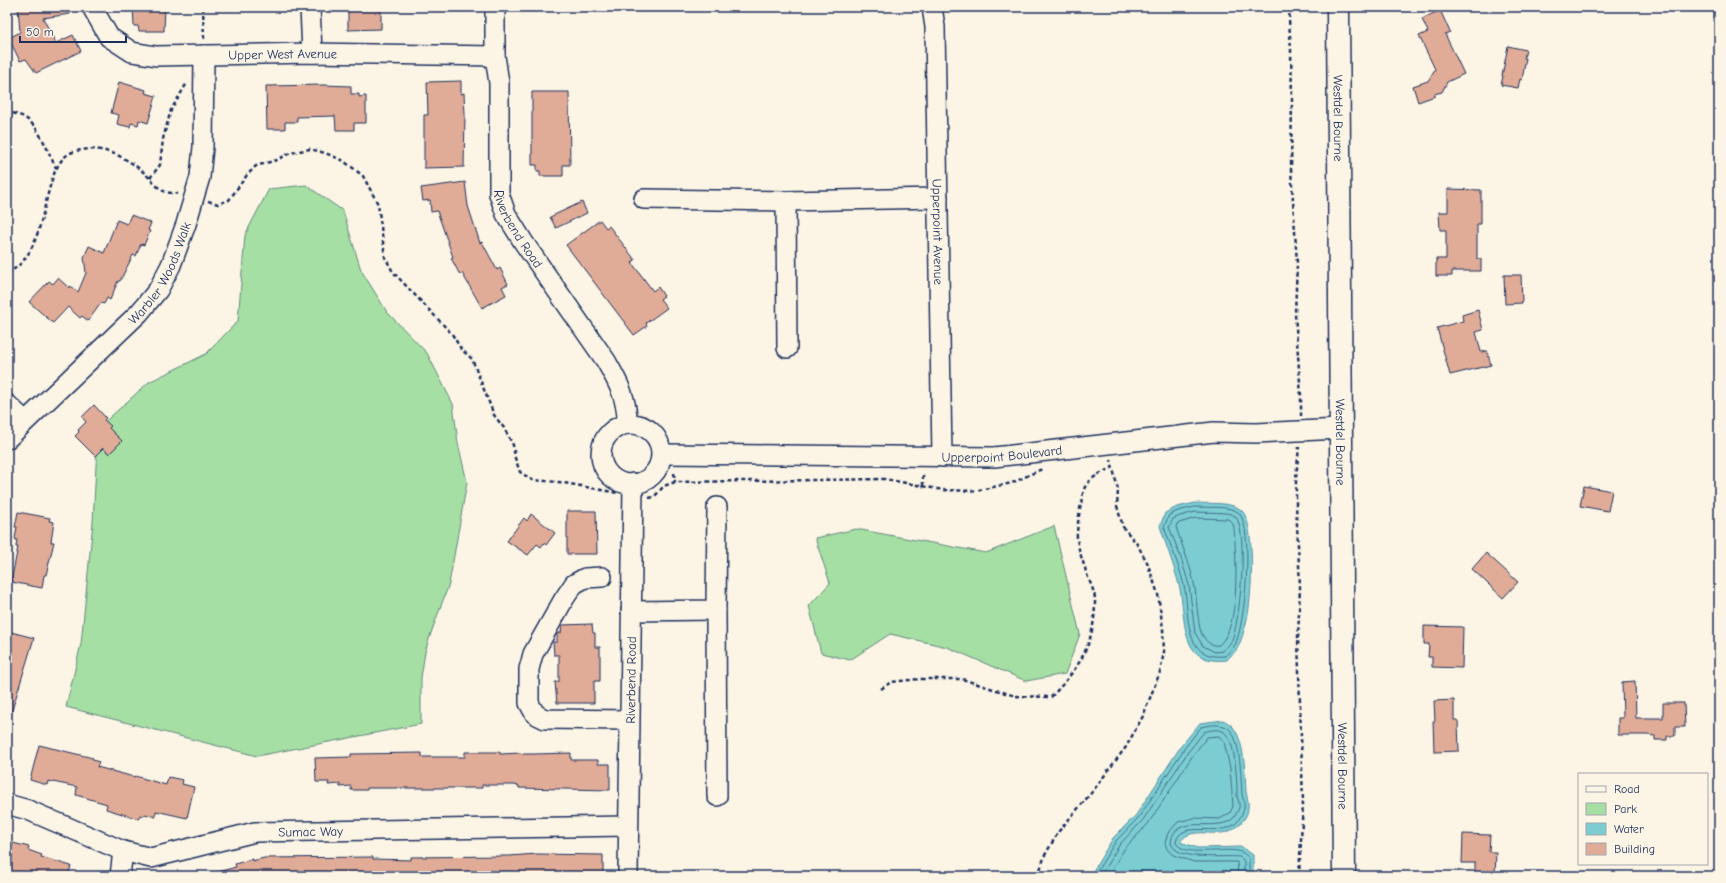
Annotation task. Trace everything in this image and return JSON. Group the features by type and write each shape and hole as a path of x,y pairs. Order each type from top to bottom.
{"main road":[{"name":"Westdel Bourne","path":"1338,7 1344,876"}],"street":[{"name":"Upper West Avenue","path":"92,7 109,37 132,52 156,56 312,53 495,56"},
{"path":"310,7 312,53"},
{"name":"Riverbend Road","path":"495,7 495,56 499,83 499,194 506,214 524,243 615,376 622,389 626,404 627,424"},
{"name":"Upperpoint Avenue","path":"932,7 935,27 942,457"},
{"name":"Warbler Woods Walk","path":"7,439 139,313 158,290 171,265 200,177 203,147 204,55"},
{"path":"644,199 786,201 938,198"},
{"path":"786,201 787,348"},
{"path":"7,404 25,421"},
{"path":"627,424 638,424 652,432 657,438 662,454 660,462 652,476 633,490 613,478 607,472 602,459 602,446 608,434 614,429 627,424"},
{"name":"Upperpoint Boulevard","path":"662,454 994,457 1214,432 1256,433 1341,429"},
{"name":"Riverbend Road","path":"628,876 633,490"},
{"path":"717,507 716,610 718,796"},
{"path":"602,577 585,578 574,584 564,599 534,654 529,669 529,703 535,714 545,719 629,720"},
{"path":"631,611 716,610"},
{"name":"Sumac Way","path":"7,804 28,810 123,851 151,858 255,832 628,826"},
{"path":"120,876 123,851"}],"path":[{"path":"203,7 204,55"},
{"path":"150,178 160,165 163,139 171,110 188,80"},
{"path":"7,109 12,114 24,117 36,128 56,168"},
{"path":"7,273 16,269 29,255 44,213 56,168 70,153 81,150 103,149 140,169 165,192 194,197 218,204 229,200 247,175 256,166 277,160 290,153 310,149 325,153 342,160 363,176 378,204 385,257 394,272 452,334 461,349 472,358 494,415 504,428 513,445 515,458 520,472 532,480 633,490"},
{"path":"1038,876 1045,855 1059,831 1092,792 1126,747 1142,716 1160,672 1164,652 1163,629 1158,594 1147,562 1137,544 1123,527 1117,506 1118,490 1112,468 1109,443"},
{"path":"881,689 890,682 919,679 962,679 1015,696 1051,697 1070,677 1077,666 1086,651 1092,629 1095,598 1077,538 1084,487 1100,472 1112,468"},
{"path":"923,472 923,486"},
{"path":"674,473 675,482"}],"green space":[{"path":"7,103 12,114 7,157"},
{"path":"306,185 343,211 361,270 387,312 427,353 453,404 458,443 467,482 449,584 425,652 421,678 421,724 257,756 66,707 81,644 93,522 98,428 149,382 206,354 238,321 245,235 269,189"},
{"path":"1054,526 1080,634 1065,674 1026,681 947,647 890,634 850,660 821,653 809,606 830,583 815,538 856,529 986,553"}],"water":[{"path":"1195,503 1227,504 1238,508 1246,517 1249,527 1252,565 1249,610 1245,628 1238,647 1227,660 1211,660 1200,655 1192,647 1187,637 1179,585 1160,526 1165,513 1177,507"},
{"path":"1223,720 1233,727 1240,741 1245,767 1248,804 1247,815 1238,825 1227,832 1191,834 1180,842 1198,848 1242,847 1253,855 1253,876 1090,876 1113,838 1136,815 1181,746 1200,723"}],"building":[{"path":"18,7 70,7 70,14 43,18 56,43 73,35 81,51 36,73 26,59 20,61 10,41 12,40 11,37 20,32"},
{"path":"133,7 165,7 164,31 139,31 138,26 134,26"},
{"path":"348,7 381,7 381,29 348,30"},
{"path":"1440,10 1450,32 1445,34 1464,74 1447,82 1442,92 1434,94 1435,96 1418,102 1413,86 1428,81 1435,69 1419,36 1428,32 1422,19"},
{"path":"1508,46 1526,50 1522,80 1520,79 1518,88 1501,85"},
{"path":"461,81 461,94 464,93 465,115 464,167 424,168 424,115 428,115 427,82"},
{"path":"119,82 146,90 145,93 156,96 148,123 139,120 138,125 131,123 130,127 117,124 119,115 111,113"},
{"path":"266,86 351,86 351,94 359,94 359,97 366,96 366,123 354,123 354,130 336,130 335,116 297,117 297,122 285,122 285,129 267,129"},
{"path":"532,92 569,92 570,165 563,165 563,176 540,176 540,171 537,171 537,165 532,165"},
{"path":"465,182 468,206 480,243 482,242 497,270 500,268 508,284 502,287 506,295 482,308 462,273 460,275 451,258 453,257 437,211 431,212 430,200 423,201 421,188"},
{"path":"1448,189 1481,190 1481,224 1477,224 1477,259 1481,259 1481,271 1452,271 1452,276 1436,276 1436,259 1446,259 1446,230 1440,230 1439,212 1448,212"},
{"path":"582,202 587,213 556,228 550,217"},
{"path":"131,215 151,223 148,230 150,231 144,245 141,244 136,256 133,255 120,281 118,281 110,300 107,298 104,304 101,303 88,321 82,316 80,318 68,307 53,323 29,302 49,281 53,284 58,278 69,288 70,286 78,292 86,273 84,257 89,246 104,253 117,220 127,224"},
{"path":"600,220 606,228 609,226 635,260 632,263 653,291 658,287 664,296 660,299 667,308 646,323 647,326 634,335 566,245"},
{"path":"1504,275 1521,275 1522,303 1505,304"},
{"path":"1478,310 1483,330 1476,332 1481,352 1487,351 1491,365 1450,375 1437,328 1463,321 1462,315"},
{"path":"94,405 106,418 104,420 111,426 109,428 122,441 109,454 103,448 95,456 75,436 79,432 78,430 86,422 82,417"},
{"path":"1584,486 1612,491 1608,511 1580,506"},
{"path":"567,511 596,511 597,554 567,554"},
{"path":"18,512 50,518 49,521 54,522 51,542 54,542 46,575 44,575 42,588 11,582 18,547 16,547 17,540 15,539 17,527 15,527"},
{"path":"531,514 555,533 546,545 544,543 541,547 537,544 528,555 507,541 524,518 527,521"},
{"path":"1486,553 1518,582 1503,598 1472,569"},
{"path":"592,624 593,633 595,633 595,647 600,647 600,681 594,681 594,703 557,703 555,682 559,682 559,655 554,655 553,642 557,642 557,633 561,633 562,625"},
{"path":"1424,626 1463,627 1462,668 1432,667 1432,657 1428,657 1429,644 1424,644"},
{"path":"7,631 34,638 9,720 7,720"},
{"path":"1635,681 1636,718 1663,718 1663,703 1684,703 1685,727 1675,727 1675,736 1667,736 1667,740 1655,740 1655,736 1618,735 1618,718 1623,718 1622,682"},
{"path":"1454,700 1454,720 1458,720 1459,751 1434,752 1434,701"},
{"path":"39,745 93,758 93,760 99,762 97,767 166,785 168,777 183,780 182,784 194,787 187,818 156,811 155,817 145,814 144,816 140,815 139,819 106,809 107,804 76,795 77,787 48,781 47,785 30,780"},
{"path":"465,752 500,752 500,754 571,753 571,760 598,760 598,764 610,764 610,790 519,788 519,786 514,785 482,785 482,788 367,788 367,790 351,790 351,786 340,787 340,784 328,785 329,782 316,782 315,758 351,757 351,754 422,753 422,757 465,757"},
{"path":"1463,834 1490,835 1489,852 1496,852 1495,876 1475,876 1475,863 1462,863"},
{"path":"13,843 29,847 28,850 42,855 41,857 71,866 68,876 7,876 7,862"},
{"path":"537,854 603,855 603,876 215,876 214,873 236,867 235,864 252,859 252,861 264,858 373,857 373,859 411,860 411,857 509,856"}]}
